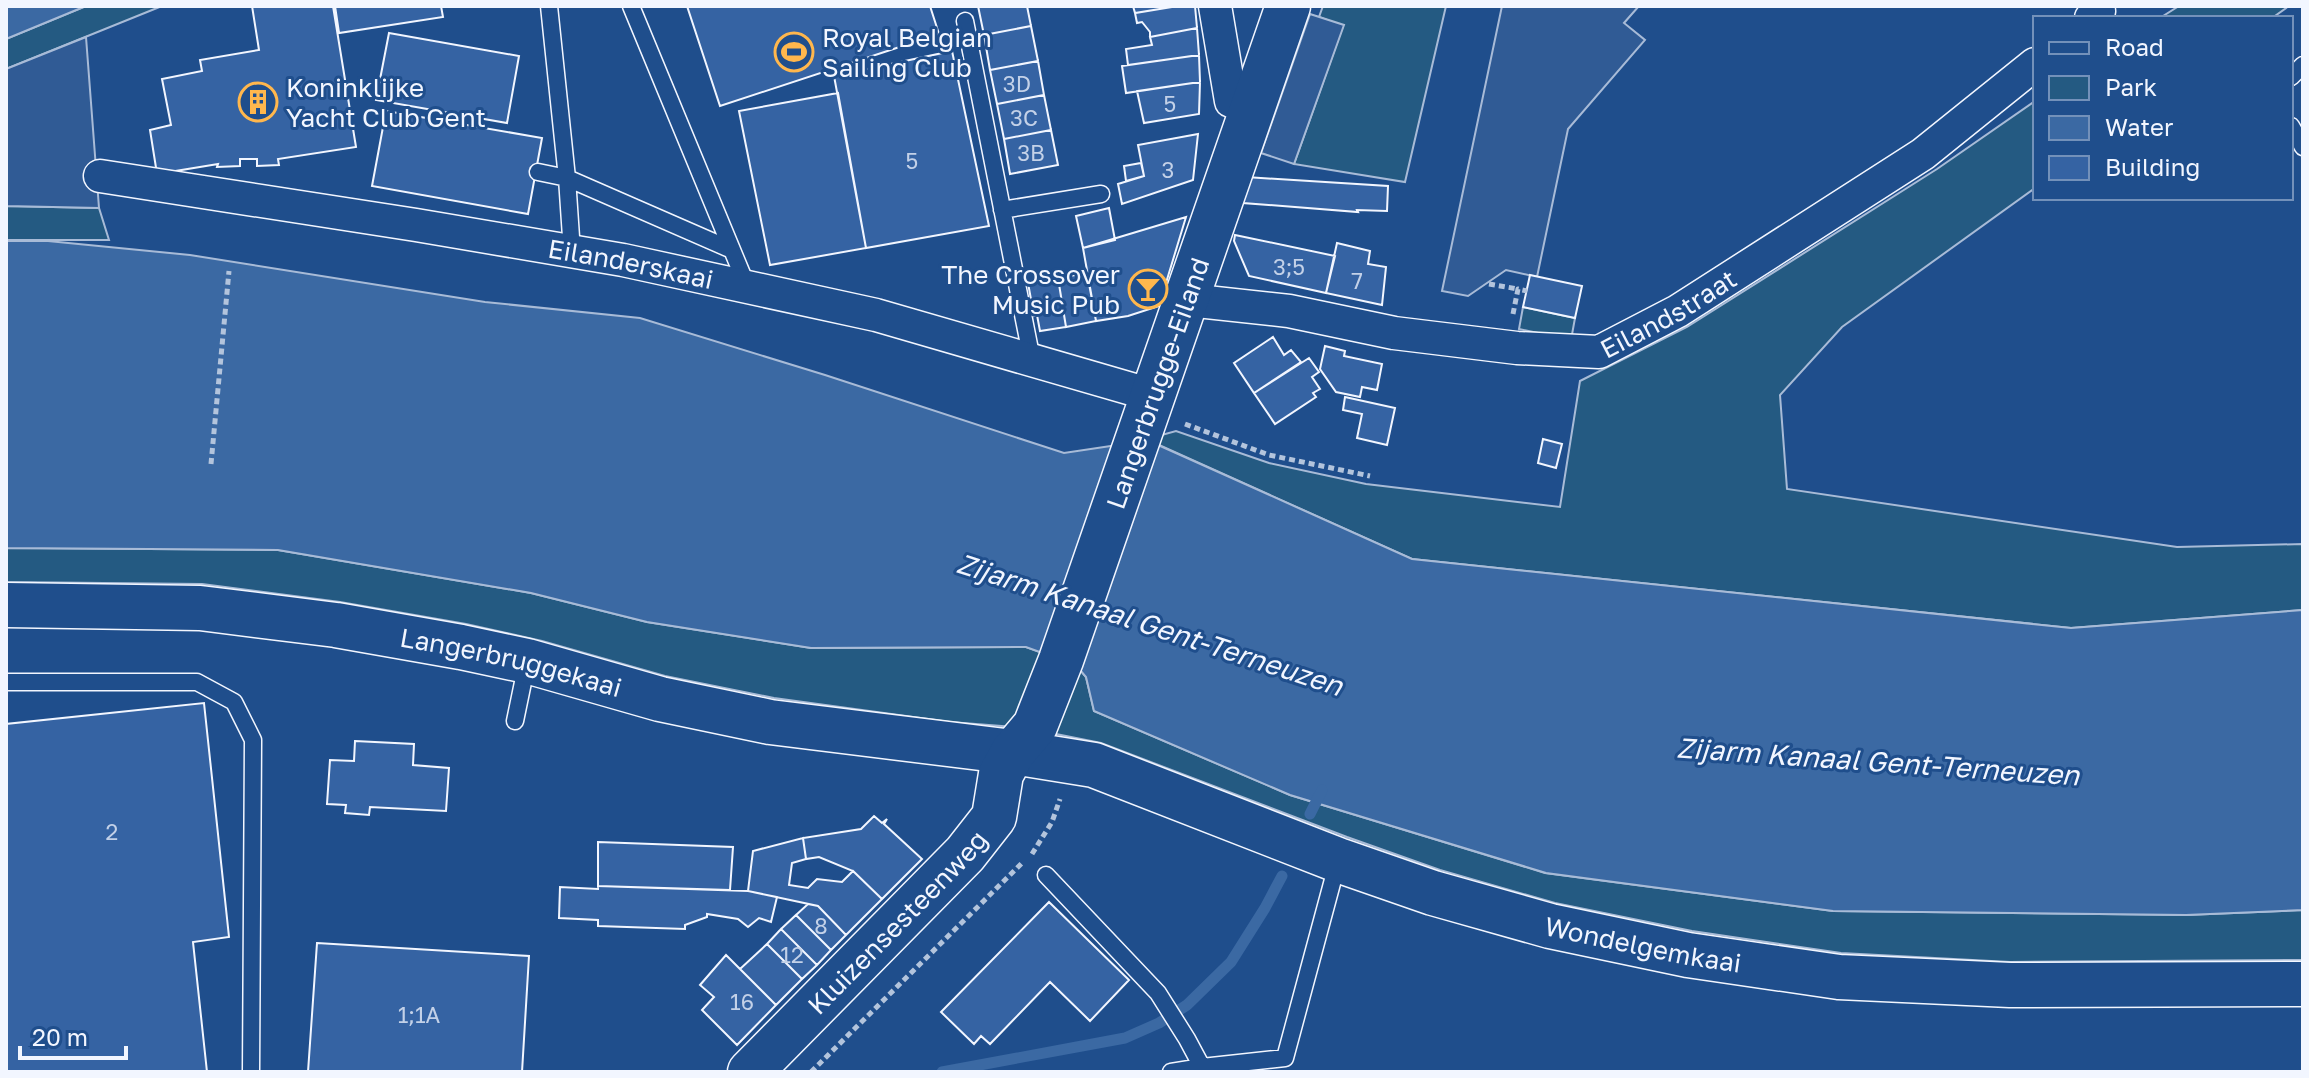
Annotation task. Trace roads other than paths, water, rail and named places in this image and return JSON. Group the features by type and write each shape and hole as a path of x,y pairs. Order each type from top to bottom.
{"main road":[{"name":"Langerbrugge-Eiland","path":"1013,752 1035,726 1061,660 1288,6"},
{"name":"Langerbruggekaai","path":"6,605 200,608 336,625 527,661 660,699 770,722 1013,752"},
{"name":"Wondelgemkaai","path":"1013,752 1094,765 1338,860 1433,893 1550,926 1688,955 1839,977 2010,985 2303,984"},
{"name":"Kluizensesteenweg","path":"750,1072 965,854 994,817 1001,774 1013,752"}],"street":[{"path":"1215,6 1231,101 1252,108"},
{"name":"Eilandstraat","path":"1188,300 1289,311 1408,335 1517,348 1599,352 1678,311 1923,154 2033,66"},
{"name":"Eilanderskaai","path":"100,176 623,260 876,315 1032,360 1144,417"}],"lane":[{"path":"549,6 572,252"},
{"path":"631,6 747,288"},
{"path":"965,21 1032,360"},
{"path":"2293,130 2303,147"},
{"path":"538,172 567,178 732,250"},
{"path":"1002,210 1101,194"},
{"path":"515,721 527,661"},
{"path":"6,682 197,682 234,702 253,740 251,1072"},
{"path":"1171,1072 1285,1058 1338,860"},
{"path":"1046,875 1158,993 1202,1067"}],"water":[{"path":"6,6 86,6 6,39"},
{"name":"Zijarm Kanaal Gent-Terneuzen","path":"6,241 48,241 190,255 485,302 640,318 1064,453 1124,444 1158,445 1412,559 2071,628 2303,610 2303,910 2186,915 1833,911 1546,873 1290,795 1094,711 1086,677 1076,665 1026,647 811,648 647,622 531,593 278,550 6,548"}],"waterway":[{"path":"1310,814 1322,790"},
{"path":"942,1072 1125,1038 1159,1023 1187,1005 1231,962 1282,876"}],"place":[{"name":"Royal Belgian Sailing Club","path":"794,52"},
{"name":"Koninklijke Yacht Club Gent","path":"258,102"},
{"name":"The Crossover Music Pub","path":"1148,289"}]}
